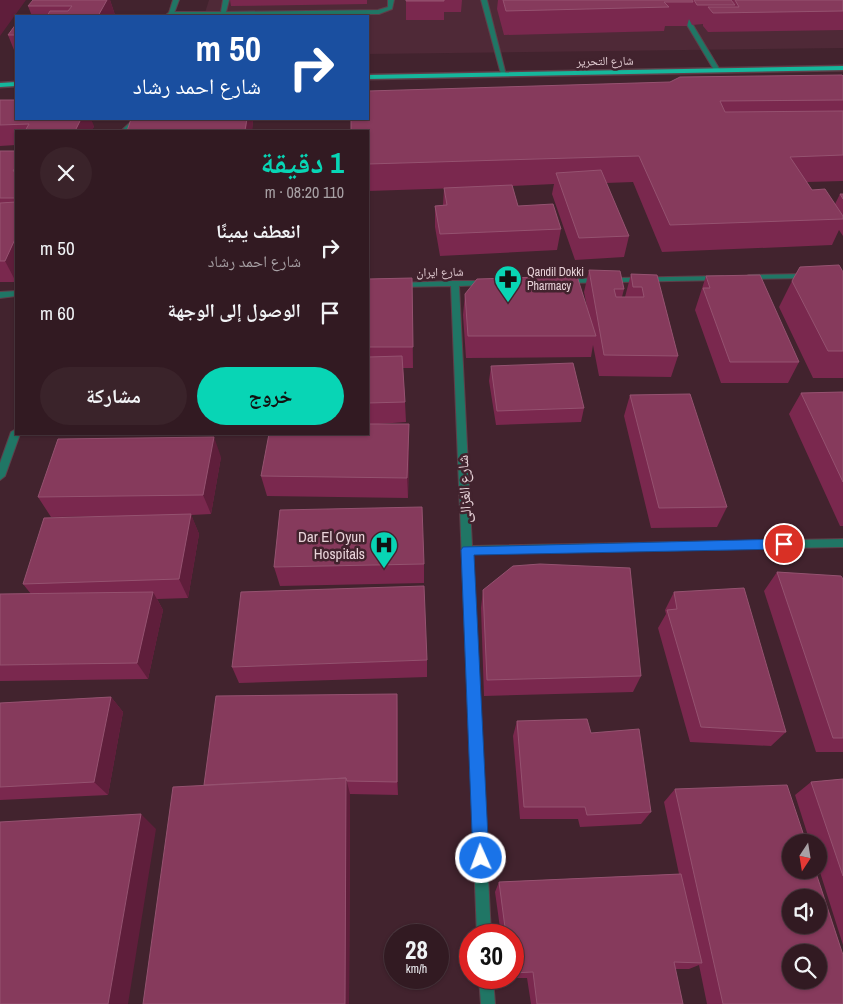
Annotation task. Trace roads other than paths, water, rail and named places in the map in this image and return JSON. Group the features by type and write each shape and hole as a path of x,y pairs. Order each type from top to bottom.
{"main road":[{"name":"شارع التحرير","path":"369,77 843,68"},
{"path":"538,84 540,77 550,73"},
{"path":"483,74 493,78 498,84"},
{"path":"0,84 15,84"}],"street":[{"path":"176,0 170,15 378,12 390,8 391,0"},
{"path":"223,14 226,0"},
{"path":"484,0 504,74"},
{"path":"675,0 717,70"},
{"path":"125,130 136,120"},
{"path":"743,277 813,276"},
{"path":"554,281 734,277"},
{"name":"شارع ايران","path":"387,285 494,282"},
{"name":"شارع الغزالى","path":"455,283 484,924"},
{"path":"0,295 15,294"},
{"path":"0,476 15,435"},
{"path":"467,550 843,543"},
{"path":"487,989 488,1004"}],"place":[{"name":"Qandil Dokki Pharmacy","path":"508,303"},
{"name":"Dar El Oyun Hospitals","path":"384,569"}]}
